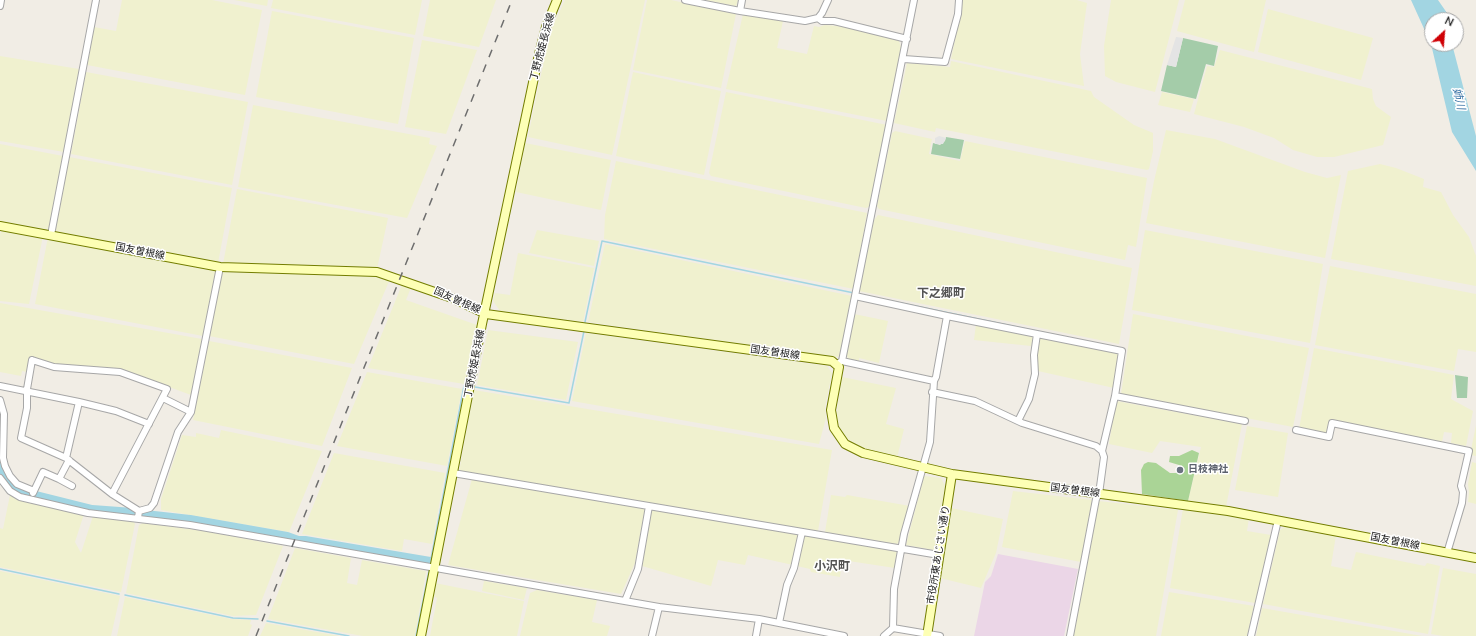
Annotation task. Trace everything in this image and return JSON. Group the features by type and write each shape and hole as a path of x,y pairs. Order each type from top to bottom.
{"main road":[{"name":"丁野虎姫長浜線","path":"421,636 539,54 546,27 557,0"},
{"name":"国友曽根線","path":"0,226 220,267 377,272 452,298 486,314 840,362 831,410 834,428 845,444 862,453 952,474 1213,509 1476,558"},
{"name":"市役所東あじさい通り","path":"927,635 952,474"}],"street":[{"path":"0,6 1,0"},
{"path":"51,235 96,0"},
{"path":"685,0 791,20 805,21 818,18 828,0"},
{"path":"740,11 742,0"},
{"path":"914,0 904,59 840,362 934,381"},
{"path":"904,59 946,62 958,14 959,0"},
{"path":"818,18 822,21 834,21 907,38"},
{"path":"112,494 167,389 120,372 54,367 32,360 27,392 27,408 21,438 68,459 112,494 139,511 150,508 154,503 178,432 191,412 220,267"},
{"path":"855,296 1122,351 1115,396 1102,451 1104,463 1099,494 1096,499 1070,636"},
{"path":"884,636 893,628 894,589 904,534 930,442 932,392 947,316"},
{"path":"1018,421 1029,398 1035,374 1034,355 1037,334"},
{"path":"0,386 79,402 116,412 149,424"},
{"path":"932,392 975,401 1018,421 1096,446 1102,451"},
{"path":"1115,396 1245,421"},
{"path":"163,398 191,412"},
{"path":"0,400 4,414 3,458 5,466 10,476 17,484 32,495"},
{"path":"59,479 68,459 79,402"},
{"path":"1296,430 1329,437 1332,423 1469,451 1461,486 1463,492 1462,503 1447,553"},
{"path":"32,495 43,472 72,486"},
{"path":"453,473 939,555"},
{"path":"0,478 14,494 32,495 88,513 190,525 434,569 659,607 759,619 844,636"},
{"path":"624,601 638,569 649,506"},
{"path":"138,518 139,511"},
{"path":"1251,636 1278,520"},
{"path":"779,623 787,585 794,568 802,532"},
{"path":"652,636 659,607"},
{"path":"756,636 759,619"},
{"path":"893,628 940,636"}],"shaded area":[{"path":"1176,37 1183,38 1176,67 1167,65"},
{"path":"939,136 946,138 943,144 935,144 935,138"},
{"path":"998,554 1078,569 1064,636 974,636 985,582 991,576"}],"green space":[{"path":"122,0 212,0 262,10 245,95 87,65 94,27 116,31"},
{"path":"234,0 268,0 267,6"},
{"path":"273,0 422,0 415,35 271,8"},
{"path":"430,0 496,0 479,47 423,36"},
{"path":"565,0 645,0 612,155 528,137 550,32"},
{"path":"647,0 671,0 736,14 721,88 633,70"},
{"path":"705,0 738,0 736,6"},
{"path":"963,0 1077,0 1087,3 1080,54 1084,86 951,59"},
{"path":"1111,0 1179,0 1155,92 1116,82 1105,76 1104,46"},
{"path":"1185,0 1266,0 1254,52 1177,31"},
{"path":"1268,9 1373,38 1361,80 1258,52"},
{"path":"272,11 414,38 398,124 256,97"},
{"path":"743,14 783,21 777,48 807,54 814,26 819,27 825,25 847,27 899,41 902,50 887,121 726,89"},
{"path":"1183,38 1218,46 1214,66 1206,64 1196,99 1161,91 1167,65 1176,67"},
{"path":"422,40 477,50 446,134 405,127"},
{"path":"1220,50 1372,89 1373,99 1376,106 1391,117 1383,145 1334,157 1317,157 1293,150 1274,138 1244,127 1194,114 1207,66 1214,67"},
{"path":"0,56 79,69 64,152 0,141"},
{"path":"951,61 1091,91 1094,97 1134,125 1153,133 1153,151 1149,169 1147,170 936,128 935,132 894,123 907,63 950,67"},
{"path":"86,72 248,102 232,185 71,154"},
{"path":"633,72 721,91 704,175 616,156"},
{"path":"726,92 887,125 871,206 866,208 711,176 709,173"},
{"path":"1162,92 1194,99 1190,112 1158,105"},
{"path":"253,105 430,138 429,144 437,146 407,218 238,187"},
{"path":"1166,130 1215,139 1305,172 1327,178 1341,175 1325,258 1146,223"},
{"path":"895,131 932,139 929,154 960,161 965,141 1147,178 1136,247 1128,245 1125,260 879,209 877,206 892,133"},
{"path":"946,137 964,140 960,159 931,154 933,143 940,145 945,141"},
{"path":"525,143 611,160 601,210 516,192"},
{"path":"0,144 63,156 48,231 0,222"},
{"path":"69,157 232,188 218,263 55,232"},
{"path":"616,161 867,213 854,289 604,239 605,215"},
{"path":"1380,164 1396,168 1424,179 1423,187 1441,192 1453,215 1469,237 1476,256 1476,286 1331,259 1348,171"},
{"path":"237,189 388,218 377,269 223,264"},
{"path":"878,215 1132,268 1119,344 859,291 874,220"},
{"path":"2,228 43,236 29,304 0,301 0,235"},
{"path":"537,230 599,241 594,266 529,253"},
{"path":"1145,230 1323,264 1310,343 1132,310"},
{"path":"48,237 216,269 203,336 35,304"},
{"path":"605,244 852,296 840,355 836,358 588,322"},
{"path":"518,253 594,268 583,322 500,311 493,301 495,293 510,295"},
{"path":"1330,266 1476,294 1476,352 1458,349 1454,371 1315,345"},
{"path":"222,272 377,275 390,279 354,364 209,336"},
{"path":"403,282 412,285 406,300 477,325 464,384 368,368"},
{"path":"0,303 202,339 191,395 120,369 55,365 30,357 27,372 22,371 21,376 0,372"},
{"path":"854,314 888,321 879,363 859,358 859,361 849,359 846,355"},
{"path":"1133,314 1309,348 1293,427 1121,394"},
{"path":"976,324 1033,335 1031,346 974,340"},
{"path":"488,330 578,342 566,400 477,385"},
{"path":"586,333 827,366 832,373 825,407 826,418 819,444 572,401"},
{"path":"1039,337 1119,354 1114,388 1038,371 1037,355"},
{"path":"209,341 352,368 322,446 193,420"},
{"path":"1314,348 1454,375 1451,399 1473,411 1466,446 1451,443 1452,433 1444,432 1442,442 1330,420 1327,434 1299,429"},
{"path":"367,372 462,389 447,466 337,446"},
{"path":"1455,375 1468,377 1467,398 1457,398"},
{"path":"842,377 896,388 886,424 904,429 897,458 867,450 853,444 844,436 836,417"},
{"path":"474,390 832,450 818,531 459,472"},
{"path":"1116,401 1242,424 1226,507 1188,501 1201,447 1160,441 1152,453 1109,444"},
{"path":"1476,425 1476,456 1470,455"},
{"path":"1247,426 1288,433 1278,497 1235,490"},
{"path":"221,430 322,451 289,532 161,510 161,499 182,435 196,437 196,433 219,438"},
{"path":"1192,450 1199,453 1188,501 1142,494 1141,470 1144,464 1148,462 1156,463 1170,473 1176,473 1183,470 1179,465 1169,462 1170,456 1179,456"},
{"path":"334,453 445,473 432,544 404,539 402,551 302,534"},
{"path":"1472,462 1476,463 1476,504 1468,502 1468,484"},
{"path":"924,476 941,478 945,486 934,550 906,545"},
{"path":"472,479 645,508 635,563 621,594 448,565"},
{"path":"1013,491 1092,500 1081,562 1002,547"},
{"path":"10,495 26,502 84,514 75,542 81,553 93,516 133,521 135,524 121,592 0,567 0,528 3,529"},
{"path":"831,495 845,497 847,495 910,506 900,541 897,544 825,532"},
{"path":"1099,501 1178,510 1156,636 1073,636"},
{"path":"951,508 1003,519 996,553 981,588 940,578"},
{"path":"1183,508 1249,518 1247,531 1271,535 1255,603 1170,588"},
{"path":"652,509 799,533 793,565 748,555 745,565 718,560 711,586 642,566 650,512"},
{"path":"143,523 204,531 283,546 256,615 233,616 126,593 139,525"},
{"path":"1286,526 1336,535 1331,566 1351,570 1356,552 1425,566 1427,563 1440,566 1428,634 1263,604 1280,530"},
{"path":"805,534 897,550 895,568 842,560 840,577 811,572 810,569 797,566"},
{"path":"295,548 351,558 347,583 357,585 362,560 426,571 415,636 363,636 268,619"},
{"path":"1443,568 1476,574 1476,636 1443,636 1431,634"},
{"path":"0,571 120,596 111,636 0,636"},
{"path":"484,581 527,588 524,600 482,591"},
{"path":"435,583 524,601 517,636 430,636 437,598 433,596"},
{"path":"537,590 597,600 592,622 610,626 607,636 520,636 530,593"},
{"path":"1169,592 1254,606 1247,636 1161,636"},
{"path":"125,597 231,619 251,620 250,624 252,625 248,636 117,636"},
{"path":"1262,608 1422,636 1256,636"},
{"path":"266,623 339,636 260,636"}],"water":[{"path":"1411,0 1438,0 1446,12 1424,12 1424,29"},
{"name":"姉川","path":"1433,52 1454,52 1476,136 1476,171 1452,132"}],"waterway":[{"path":"585,322 602,241 854,293"},
{"path":"867,296 1080,340"},
{"path":"475,387 569,403 584,331"},
{"path":"430,564 464,386"},
{"path":"0,466 9,483 24,493 92,510 133,513"},
{"path":"145,515 190,520 287,537 298,541 430,562"},
{"path":"0,569 119,594"},
{"path":"416,636 429,571"},
{"path":"125,595 233,618 258,619"},
{"path":"267,621 349,636"}],"railway":[{"path":"256,636 512,0"}],"place":[{"name":"日枝神社","path":"1180,470"}],"district":[{"name":"下之郷町","path":"941,294"},
{"name":"小沢町","path":"832,567"}]}
